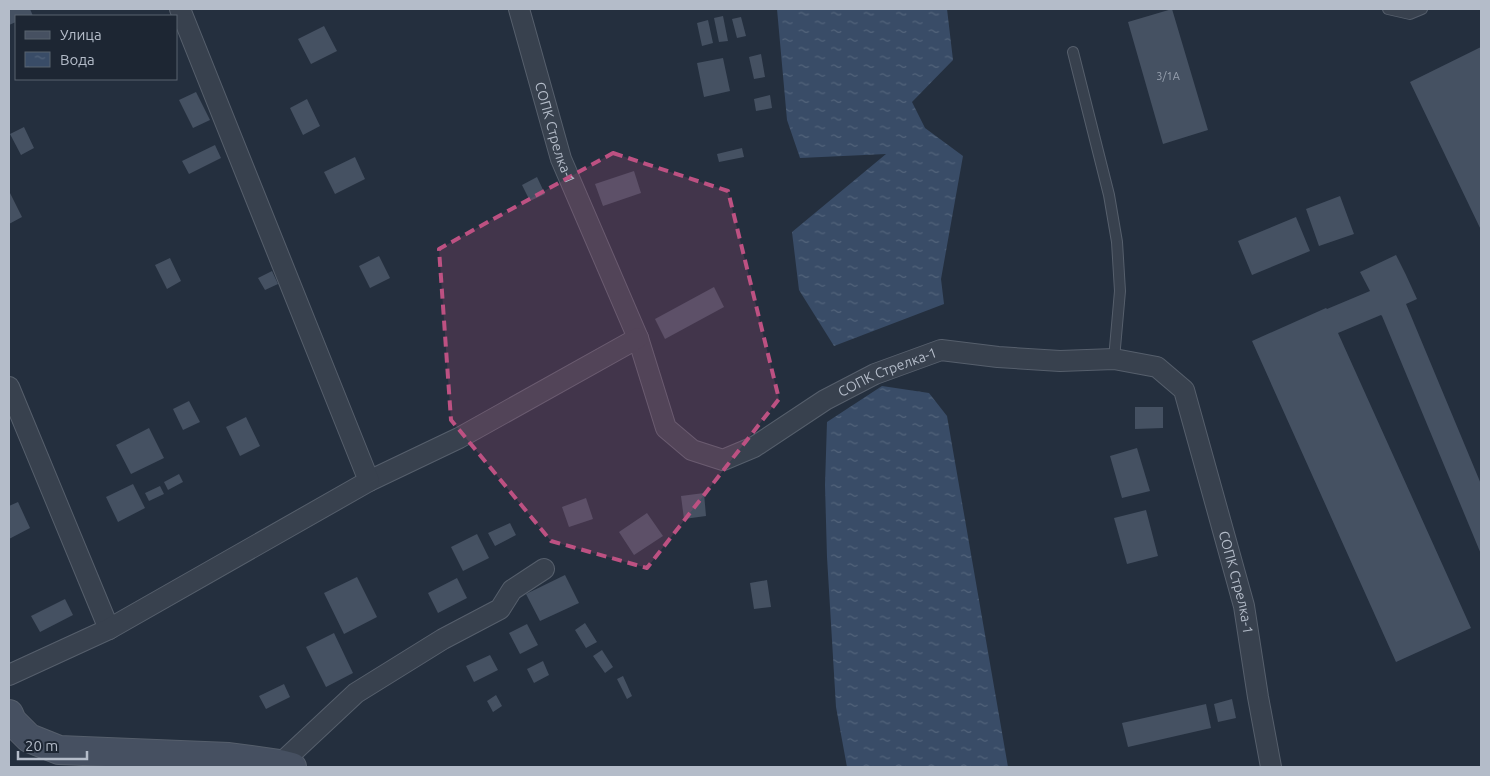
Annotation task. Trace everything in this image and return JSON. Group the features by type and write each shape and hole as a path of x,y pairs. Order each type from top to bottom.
{"street":[{"path":"180,9 370,481"},
{"name":"СОПК Стрелка-1","path":"519,9 561,159 638,338 666,428 692,450 723,460 754,447 825,400 875,374 941,350 998,357 1060,361 1114,359 1157,367 1184,390 1244,606 1271,767"},
{"path":"9,675 109,629 370,481 459,438 638,338"},
{"path":"9,387 109,629"},
{"path":"9,714 12,721 29,738 59,750 229,757 286,766 356,693 442,639 500,609 512,590 544,569"}],"lane":[{"path":"1388,9 1410,14 1422,9"},
{"path":"1074,52 1109,195 1118,242 1120,291 1114,359"}],"highlighted area":[{"path":"613,153 728,191 779,399 647,568 551,541 451,420 439,249"}],"water":[{"path":"777,9 947,9 953,60 912,102 925,128 963,156 941,279 944,304 834,346 799,290 792,232 886,154 800,158 787,120"},
{"path":"882,386 929,393 947,416 1008,767 847,767 836,707 827,557 825,485 827,422"}],"building":[{"path":"9,9 30,9 33,15 15,15 15,22 9,25"},
{"path":"1172,9 1208,130 1163,144 1128,22"},
{"path":"723,16 728,41 719,42 714,18"},
{"path":"741,17 746,36 737,38 732,19"},
{"path":"708,20 713,43 702,46 697,23"},
{"path":"324,26 337,51 311,64 298,39"},
{"path":"1481,47 1481,230 1410,82"},
{"path":"761,54 765,77 754,79 749,57"},
{"path":"723,58 730,91 704,97 697,63"},
{"path":"196,92 210,120 193,128 179,100"},
{"path":"770,95 772,108 756,111 754,99"},
{"path":"307,99 320,126 303,135 290,108"},
{"path":"24,127 34,148 21,155 10,134"},
{"path":"215,145 221,158 189,174 182,161"},
{"path":"742,148 744,157 719,162 717,154"},
{"path":"355,157 365,179 335,194 324,172"},
{"path":"634,171 641,193 603,206 595,184"},
{"path":"537,177 545,194 530,201 522,185"},
{"path":"9,194 22,217 9,224"},
{"path":"1340,196 1354,234 1319,246 1306,209"},
{"path":"1296,217 1310,251 1252,275 1238,241"},
{"path":"1396,255 1417,299 1406,304 1481,484 1481,554 1382,316 1338,333 1471,628 1396,662 1252,341 1326,308 1370,291 1360,272"},
{"path":"379,256 390,278 370,288 359,266"},
{"path":"170,258 181,281 167,289 155,265"},
{"path":"272,271 278,284 265,290 258,278"},
{"path":"714,287 724,307 665,339 655,319"},
{"path":"189,401 200,422 183,430 173,409"},
{"path":"1135,407 1163,407 1163,428 1135,429"},
{"path":"246,417 260,446 240,456 226,427"},
{"path":"149,428 164,458 131,474 116,445"},
{"path":"1137,448 1150,491 1122,498 1110,456"},
{"path":"179,474 183,482 168,490 164,482"},
{"path":"133,484 145,508 118,522 106,497"},
{"path":"160,486 164,494 149,501 145,493"},
{"path":"704,493 706,516 684,519 681,496"},
{"path":"586,498 593,519 569,527 562,507"},
{"path":"18,502 30,528 9,539 9,506"},
{"path":"1146,510 1158,556 1127,564 1114,518"},
{"path":"647,513 663,536 634,555 619,532"},
{"path":"510,523 516,535 495,546 488,533"},
{"path":"477,534 489,558 463,571 451,547"},
{"path":"565,575 579,603 540,621 526,594"},
{"path":"357,577 377,617 344,634 324,593"},
{"path":"457,578 467,598 438,613 428,593"},
{"path":"767,580 771,607 754,609 750,583"},
{"path":"65,599 73,615 40,632 31,616"},
{"path":"585,623 597,642 586,648 575,630"},
{"path":"527,624 538,645 520,654 509,633"},
{"path":"334,633 353,673 326,687 306,647"},
{"path":"602,650 613,667 605,673 593,656"},
{"path":"490,655 498,670 474,682 466,666"},
{"path":"543,661 549,675 534,683 527,669"},
{"path":"623,676 632,696 627,699 617,679"},
{"path":"284,684 290,697 266,709 259,696"},
{"path":"496,695 502,706 493,712 487,701"},
{"path":"1232,699 1236,718 1218,722 1214,704"},
{"path":"1206,704 1211,728 1128,747 1122,723"}]}
